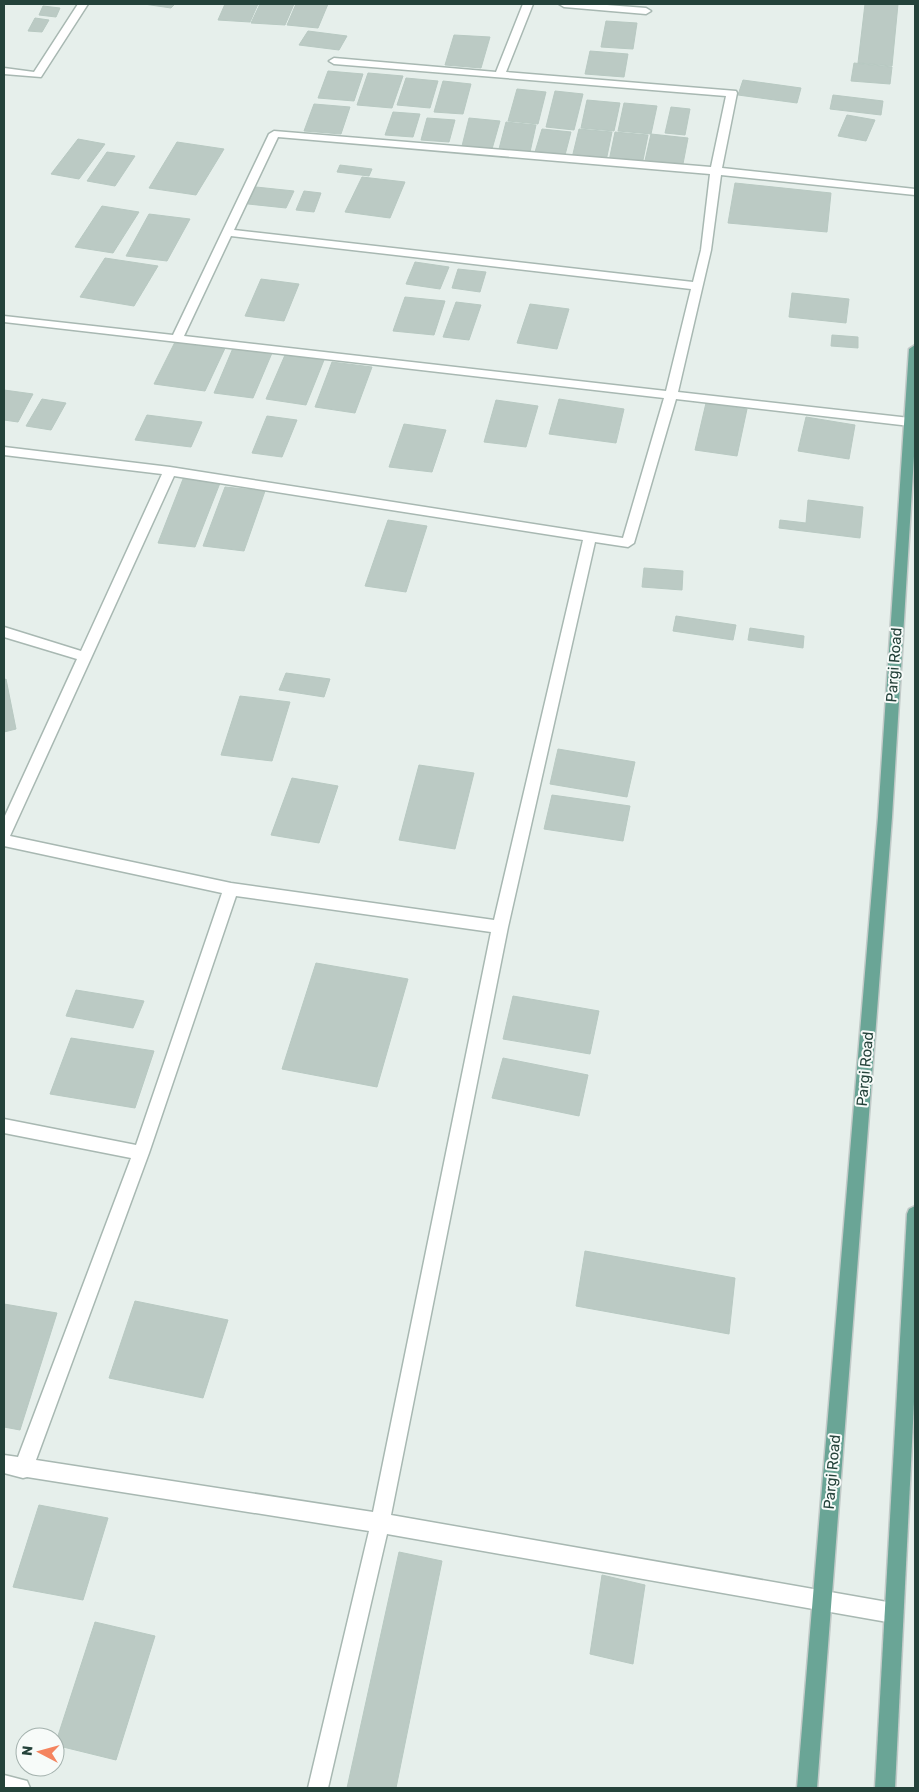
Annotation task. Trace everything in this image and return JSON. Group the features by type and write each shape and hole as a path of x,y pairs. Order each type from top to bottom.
{"main road":[{"name":"Pargi Road","path":"807,1788 885,817 909,551 910,422 915,349"},
{"path":"885,1788 915,1214"}],"street":[{"path":"4,71 37,75 83,4"},
{"path":"500,75 528,4"},
{"path":"564,4 646,11"},
{"path":"4,451 170,471 628,543 671,395 706,250 716,171 732,93 334,61"},
{"path":"177,338 274,134 716,171 915,192"},
{"path":"227,232 697,286"},
{"path":"4,319 910,422"},
{"path":"4,833 170,471"},
{"path":"318,1788 380,1523 500,927 590,537"},
{"path":"4,632 85,657"},
{"path":"4,840 231,890 500,927"},
{"path":"23,1468 142,1153 231,890"},
{"path":"4,1126 142,1153"},
{"path":"4,1464 380,1523 893,1613"},
{"path":"4,1785 20,1788"}],"building":[{"path":"144,4 175,4 171,8"},
{"path":"225,4 258,4 250,22 218,20"},
{"path":"260,4 294,4 285,25 251,23"},
{"path":"296,4 328,4 318,28 287,25"},
{"path":"865,4 898,4 892,66 858,63"},
{"path":"43,6 60,8 56,17 39,15"},
{"path":"35,18 49,20 42,32 28,31"},
{"path":"606,21 637,23 633,49 601,47"},
{"path":"308,31 347,36 339,50 299,45"},
{"path":"454,35 490,37 481,68 445,65"},
{"path":"590,51 628,54 624,77 585,74"},
{"path":"854,63 892,67 890,84 851,81"},
{"path":"328,71 363,74 354,101 318,98"},
{"path":"368,73 403,76 392,108 357,105"},
{"path":"406,78 438,81 430,108 397,105"},
{"path":"743,80 801,88 797,103 738,95"},
{"path":"443,81 471,84 463,114 434,112"},
{"path":"517,89 546,92 538,124 508,121"},
{"path":"555,91 583,94 574,130 546,127"},
{"path":"833,95 883,101 881,115 830,109"},
{"path":"587,100 620,103 614,131 581,128"},
{"path":"624,103 657,106 651,134 618,131"},
{"path":"314,104 350,107 341,134 304,131"},
{"path":"671,107 690,109 685,135 665,133"},
{"path":"393,112 420,114 413,137 385,135"},
{"path":"847,115 875,120 866,141 838,136"},
{"path":"427,118 455,120 449,142 421,140"},
{"path":"469,118 500,121 492,149 462,146"},
{"path":"506,122 536,125 530,152 499,149"},
{"path":"542,129 571,132 565,155 535,152"},
{"path":"579,129 612,132 606,161 572,158"},
{"path":"615,132 648,135 642,165 609,161"},
{"path":"651,134 688,138 682,169 644,165"},
{"path":"78,139 105,144 79,179 51,174"},
{"path":"177,142 224,149 196,195 149,188"},
{"path":"107,152 135,156 115,186 87,181"},
{"path":"340,165 372,169 369,176 337,172"},
{"path":"362,177 405,182 390,218 345,212"},
{"path":"735,183 831,193 827,232 728,223"},
{"path":"256,187 294,191 286,208 248,204"},
{"path":"304,191 321,193 314,212 296,210"},
{"path":"102,206 139,212 113,253 75,247"},
{"path":"149,214 190,219 167,261 126,256"},
{"path":"105,258 158,266 134,306 80,297"},
{"path":"415,262 449,267 440,289 406,284"},
{"path":"458,269 486,272 480,292 452,288"},
{"path":"261,279 299,284 284,321 245,316"},
{"path":"792,293 849,299 846,323 789,317"},
{"path":"405,297 445,301 434,335 393,331"},
{"path":"456,302 481,305 469,340 443,337"},
{"path":"530,304 569,309 557,349 517,343"},
{"path":"832,335 858,337 858,348 831,346"},
{"path":"177,338 227,344 205,391 154,384"},
{"path":"233,348 272,353 253,398 214,393"},
{"path":"285,355 324,360 306,405 266,399"},
{"path":"332,362 372,367 355,413 315,407"},
{"path":"4,390 33,394 18,422 4,420"},
{"path":"42,399 66,403 51,430 26,426"},
{"path":"559,399 624,409 616,443 549,434"},
{"path":"496,400 538,406 526,447 484,442"},
{"path":"706,403 747,409 737,456 695,450"},
{"path":"147,415 202,422 191,447 135,440"},
{"path":"267,416 297,420 282,457 252,453"},
{"path":"806,417 855,425 849,459 798,451"},
{"path":"404,424 446,430 432,472 389,467"},
{"path":"183,479 220,483 195,547 158,543"},
{"path":"225,487 265,491 244,551 203,546"},
{"path":"808,500 863,507 860,538 779,528 780,520 806,523"},
{"path":"388,520 427,526 406,592 365,586"},
{"path":"644,568 683,571 682,590 642,587"},
{"path":"676,616 736,625 733,640 673,631"},
{"path":"750,628 804,636 803,648 748,640"},
{"path":"286,673 330,679 324,697 279,690"},
{"path":"6,679 16,729 4,732 4,680"},
{"path":"240,696 290,702 272,761 221,755"},
{"path":"558,749 635,762 627,797 550,784"},
{"path":"419,765 474,773 455,849 399,840"},
{"path":"292,778 338,786 319,843 271,835"},
{"path":"552,795 630,806 623,841 544,829"},
{"path":"316,963 408,979 377,1087 282,1069"},
{"path":"76,990 144,1001 133,1028 66,1016"},
{"path":"513,996 599,1011 590,1054 503,1039"},
{"path":"71,1038 154,1051 135,1108 50,1094"},
{"path":"503,1058 588,1075 579,1116 492,1098"},
{"path":"585,1251 735,1278 729,1334 576,1306"},
{"path":"135,1301 228,1320 203,1398 109,1378"},
{"path":"4,1304 57,1313 20,1430 4,1427"},
{"path":"39,1505 108,1518 83,1600 13,1587"},
{"path":"399,1552 442,1561 396,1788 347,1788"},
{"path":"602,1575 645,1585 633,1664 590,1654"},
{"path":"95,1622 155,1636 116,1760 65,1747 65,1727 61,1727"}]}
